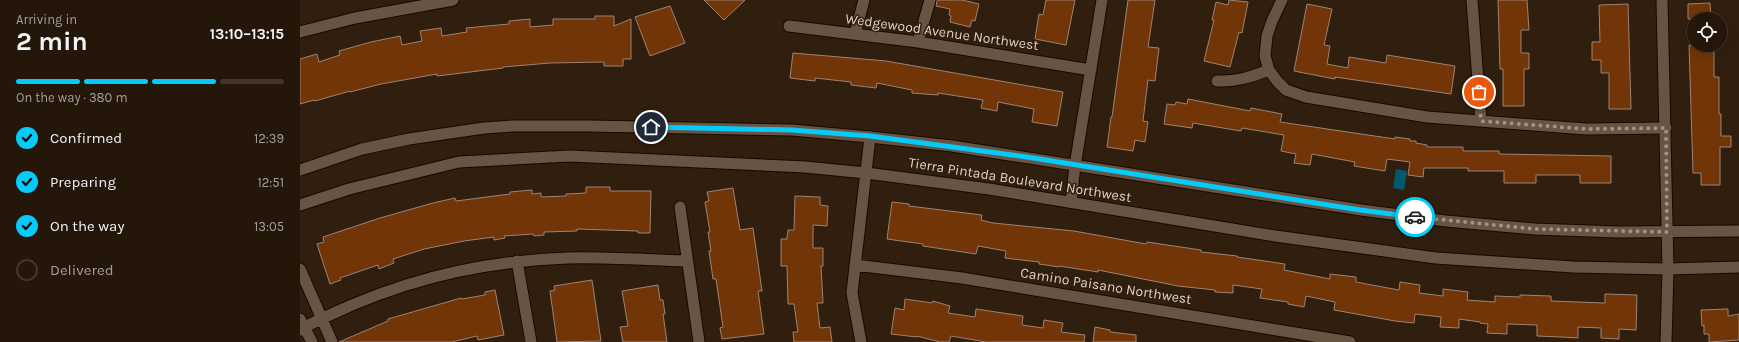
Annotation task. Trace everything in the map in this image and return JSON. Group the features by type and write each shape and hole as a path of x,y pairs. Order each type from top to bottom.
{"street":[{"path":"300,32 355,18 453,0"},
{"path":"855,34 864,0"},
{"path":"918,42 930,0"},
{"path":"1071,202 1075,166 1102,0"},
{"path":"1282,0 1267,36 1265,56 1270,70 1277,82 1286,90 1306,97 1427,117 1586,129 1666,128"},
{"path":"1472,0 1481,121"},
{"path":"1662,0 1668,269 1666,342"},
{"name":"Wedgewood Avenue Northwest","path":"788,26 918,42 1091,70"},
{"path":"1217,81 1232,82 1250,78 1270,70"},
{"name":"Tierra Pintada Boulevard Northwest","path":"300,170 362,149 409,139 484,128 513,126 746,128 870,136 952,146 1360,210 1446,221 1535,229 1667,232 1739,231"},
{"path":"861,342 852,293 870,136"},
{"name":"Tierra Pintada Boulevard Northwest","path":"300,205 349,189 459,162 570,156 805,167 866,173 989,189 1275,236 1436,258 1573,268 1668,269 1739,267"},
{"path":"680,207 699,342"},
{"path":"312,342 302,325 322,319 375,296 423,279 471,268 517,261 569,258 687,260"},
{"path":"517,261 531,342"},
{"name":"Camino Paisano Northwest","path":"855,265 962,278 1350,342"},
{"path":"300,269 332,342"}],"water":[{"path":"1396,169 1407,171 1404,190 1393,188"}],"building":[{"path":"704,0 745,0 724,20"},
{"path":"937,0 962,0 979,4 975,21 972,20 970,27 950,22 950,9 936,6"},
{"path":"1046,0 1075,0 1066,45 1035,39 1039,14 1043,15"},
{"path":"1128,0 1155,0 1148,47 1159,48 1155,81 1148,80 1143,121 1148,122 1145,142 1135,140 1133,151 1107,147"},
{"path":"1229,0 1248,2 1242,33 1239,32 1230,67 1204,61 1214,20 1212,20 1216,2 1228,5"},
{"path":"1498,0 1527,0 1529,30 1521,30 1521,53 1529,53 1529,69 1524,69 1524,106 1503,106 1503,69 1500,69"},
{"path":"1710,3 1711,12 1688,12 1688,4"},
{"path":"1307,4 1332,9 1324,45 1330,46 1327,64 1348,68 1349,57 1386,63 1387,55 1455,66 1451,94 1335,77 1335,79 1294,71"},
{"path":"1628,4 1631,109 1609,109 1609,73 1601,73 1601,60 1592,60 1592,42 1600,42 1599,5"},
{"path":"670,6 685,43 650,56 635,17"},
{"path":"595,16 614,16 614,26 631,19 631,59 623,59 623,66 604,66 604,62 550,63 503,67 437,76 437,74 381,84 300,104 300,59 317,54 319,62 340,55 339,51 400,36 402,45 422,41 420,31 441,28 442,36 467,32 466,28 509,24 509,21 530,19 530,27 553,25 553,19 595,19"},
{"path":"1689,52 1714,52 1714,77 1719,77 1719,114 1721,114 1721,136 1731,136 1731,147 1720,147 1720,185 1701,185 1701,173 1693,173"},
{"path":"793,53 886,61 1063,92 1057,126 1032,122 1034,109 998,102 997,111 981,108 983,100 938,93 938,95 912,93 912,90 877,83 876,88 851,85 851,82 815,78 815,81 790,78"},
{"path":"1188,99 1250,111 1251,108 1282,114 1280,122 1395,139 1395,137 1410,139 1410,141 1416,141 1416,143 1427,145 1427,147 1463,147 1463,151 1499,151 1499,154 1611,156 1611,183 1580,183 1580,175 1536,175 1536,183 1504,183 1504,171 1468,171 1468,168 1424,168 1423,177 1408,175 1410,162 1387,159 1385,171 1354,166 1355,162 1312,154 1310,165 1294,163 1296,154 1281,151 1284,135 1242,128 1241,131 1193,123 1192,128 1164,124 1167,104 1175,105 1176,102 1187,104"},
{"path":"586,187 610,187 610,191 651,191 650,233 638,233 638,231 577,229 577,231 544,232 544,235 534,236 533,234 504,236 505,238 494,240 494,237 464,241 424,249 393,259 394,263 379,269 378,265 340,278 341,280 330,284 317,244 324,242 323,237 380,218 455,198 456,201 532,190 532,194 541,193 541,197 566,196 566,194 586,193"},
{"path":"733,188 740,230 753,228 762,291 758,291 764,334 722,339 720,328 723,327 716,279 713,279 709,251 711,251 708,232 710,232 705,202 709,201 707,192"},
{"path":"795,196 820,197 820,205 828,206 827,226 813,225 813,248 823,248 823,266 821,266 823,303 817,303 820,328 830,327 832,342 794,342 793,332 798,332 794,304 788,304 787,266 781,266 781,239 787,239 788,230 794,230"},
{"path":"892,202 909,204 909,206 982,215 981,220 993,223 1074,231 1146,244 1147,242 1201,250 1201,252 1285,264 1284,270 1330,279 1330,274 1356,277 1356,282 1399,290 1400,282 1420,285 1419,293 1443,296 1443,289 1468,292 1467,300 1495,302 1495,296 1520,297 1520,295 1551,296 1551,301 1605,303 1605,294 1637,295 1636,330 1619,329 1619,339 1601,338 1601,328 1578,327 1578,338 1537,336 1537,325 1507,324 1507,334 1487,333 1488,324 1480,322 1459,319 1459,328 1440,327 1441,317 1415,314 1414,323 1395,321 1334,310 1335,302 1306,296 1304,307 1288,304 1288,302 1260,298 1262,289 1233,285 1233,293 1215,292 1215,290 1178,286 1098,270 1098,272 1059,267 1039,264 1039,262 1005,258 1006,251 978,246 976,254 923,246 923,244 887,239"},
{"path":"592,280 601,341 557,342 550,291 555,290 554,286"},
{"path":"658,285 660,300 663,300 665,314 663,314 667,342 623,342 620,327 628,326 622,291"},
{"path":"495,290 504,335 478,340 477,336 452,342 339,342 388,321 388,319 461,298 485,295 485,292"},
{"path":"905,299 932,303 933,301 950,306 948,313 975,317 976,309 1023,316 1022,325 1043,328 1044,320 1063,323 1061,332 1085,335 1084,342 986,342 951,336 949,342 940,342 917,336 891,334 895,308 904,310"},
{"path":"1728,309 1728,316 1739,314 1739,340 1709,342 1709,334 1704,334 1704,325 1702,326 1701,310"},
{"path":"1095,327 1110,330 1110,332 1136,335 1136,342 1093,342"}],"way so far":[{"path":"1415,217 1535,229 1667,232 1666,128 1586,129 1481,121 1479,92"}],"route":[{"path":"651,127 746,128 870,136 1027,157 1075,166 1360,210 1415,217"}]}
